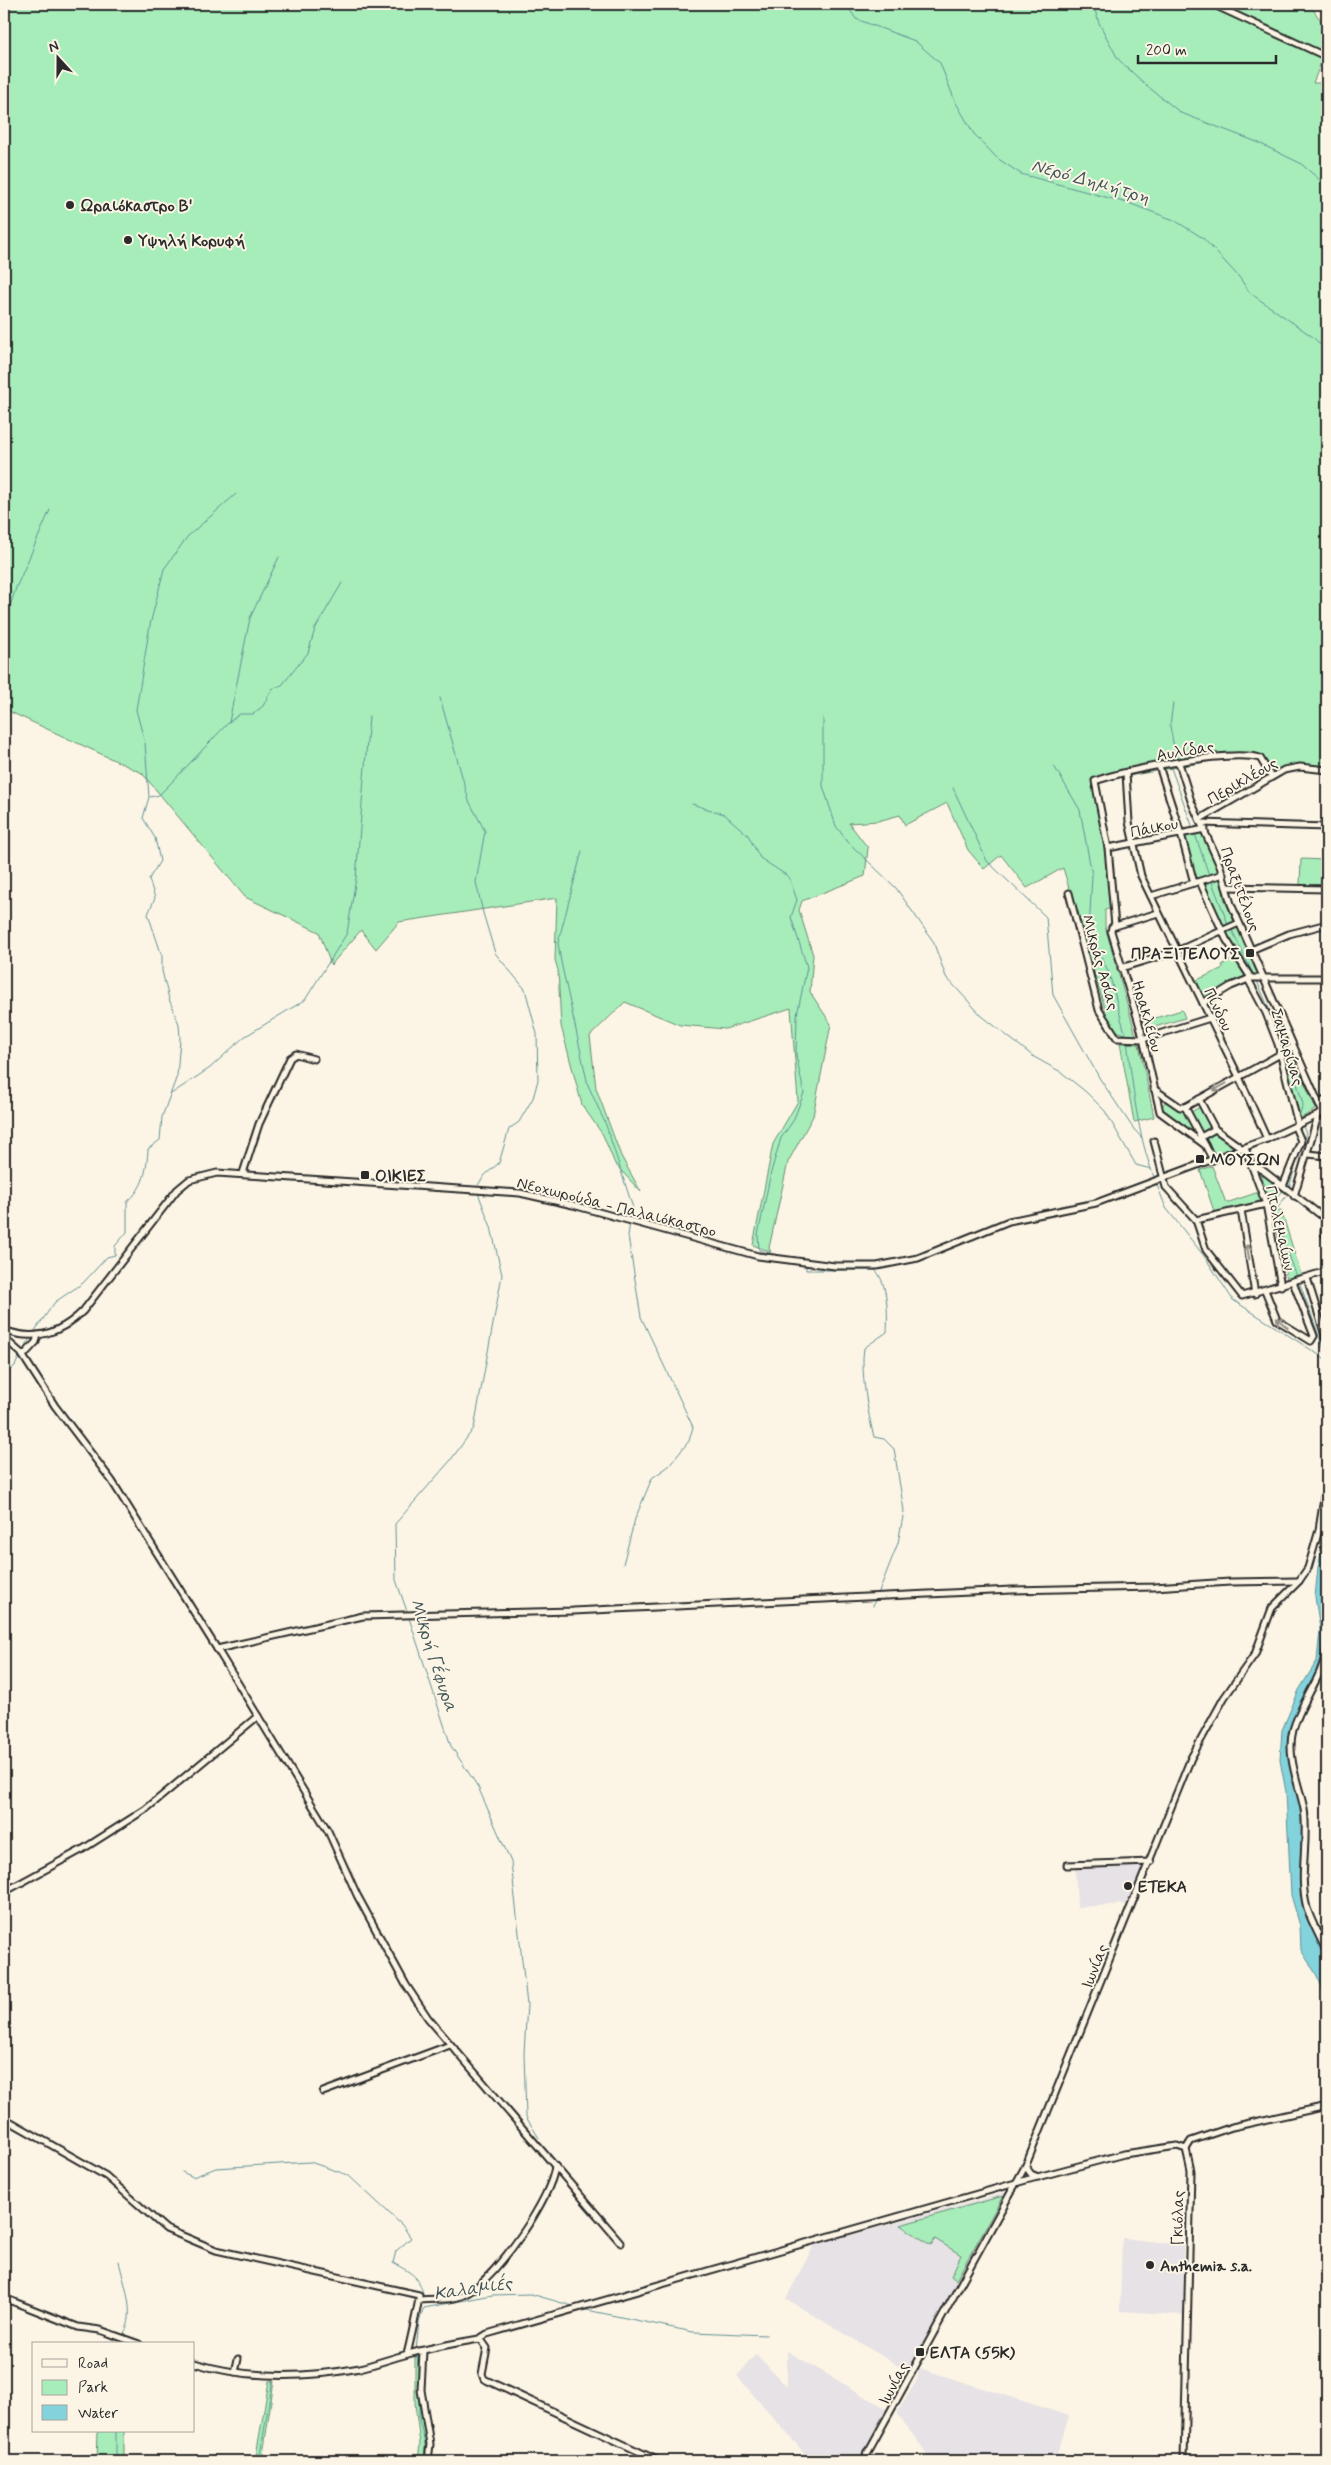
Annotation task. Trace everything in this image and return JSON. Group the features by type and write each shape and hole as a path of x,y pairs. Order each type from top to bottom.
{"street":[{"path":"1212,4 1327,57"},
{"name":"Αυλίδας","path":"1094,781 1159,766 1232,755 1261,759 1271,776"},
{"name":"Πραξιτέλους","path":"1179,763 1189,796 1223,874 1239,923 1323,1113"},
{"path":"1159,766 1181,834 1194,884"},
{"name":"Περικλέους","path":"1201,821 1271,776 1293,767 1327,770"},
{"name":"Πίνδου","path":"1126,773 1132,844 1139,872 1239,1077 1267,1139"},
{"name":"Ηρακλείου","path":"1094,781 1108,848 1113,927 1121,968 1143,1039 1160,1112 1205,1145"},
{"path":"1201,821 1327,827"},
{"name":"Πάικου","path":"1108,848 1205,829"},
{"path":"1151,896 1223,874"},
{"name":"Σαμαρίνας","path":"1200,882 1222,931 1250,978 1266,1013 1280,1054 1296,1126 1301,1140 1283,1186"},
{"path":"1226,887 1327,889"},
{"name":"Μικράς Ασίας","path":"1069,893 1099,1010 1115,1036 1124,1039 1143,1039 1210,1018"},
{"path":"1113,927 1158,913"},
{"path":"1121,968 1177,951 1239,923"},
{"path":"1251,950 1289,934 1327,924"},
{"path":"1203,1003 1250,978 1327,978"},
{"path":"1154,1089 1180,1107 1185,1106 1293,1047"},
{"path":"243,1173 259,1124 290,1058 296,1054 314,1059"},
{"path":"1199,1098 1215,1129 1244,1148"},
{"path":"1319,1105 1327,1098"},
{"path":"1185,1106 1212,1160"},
{"path":"1294,1196 1323,1113"},
{"name":"Νεοχωρούδα - Παλαιόκαστρο","path":"4,1330 24,1336 38,1335 60,1329 83,1311 177,1190 189,1180 217,1172 520,1193 581,1207 758,1256 810,1263 860,1266 884,1265 909,1260 1001,1224 1077,1209 1134,1190 1267,1139 1323,1113"},
{"path":"1200,1137 1215,1129"},
{"path":"1154,1141 1163,1178 1168,1189 1196,1220 1206,1250 1242,1296 1255,1294 1327,1271"},
{"name":"Πτολεμαίων","path":"1244,1148 1266,1204 1281,1286"},
{"path":"1308,1154 1327,1156"},
{"path":"1252,1166 1257,1167 1326,1220 1324,1233 1327,1238"},
{"path":"1196,1220 1266,1204"},
{"path":"1241,1210 1255,1294"},
{"path":"1307,1278 1327,1342"},
{"path":"1265,1290 1278,1320 1305,1340 1313,1340 1314,1336 1293,1282"},
{"path":"23,1356 38,1335"},
{"path":"4,1338 23,1356 49,1398 122,1496 328,1831 357,1895 406,1985 428,2018 621,2243"},
{"name":"Ιωνίας","path":"863,2461 1026,2167 1151,1862 1191,1758 1204,1732 1255,1654 1272,1608 1299,1581 1308,1568 1314,1547 1327,1478"},
{"path":"217,1649 363,1616 582,1610 1012,1590 1299,1581"},
{"path":"1327,1646 1321,1673 1292,1732 1292,1746 1293,1763 1305,1823 1302,1871 1304,1893 1312,1921 1327,1953"},
{"path":"4,1892 83,1849 146,1809 258,1716"},
{"path":"1067,1865 1151,1862"},
{"path":"323,2092 450,2045"},
{"path":"195,2363 235,2372 293,2375 328,2373 368,2366 406,2354 478,2339 487,2334 1039,2177 1136,2151 1167,2147 1186,2149 1191,2140 1232,2127 1327,2106"},
{"path":"4,2118 106,2176 166,2229 186,2239 216,2250 419,2295 420,2300 413,2318 406,2354"},
{"name":"Γκιόλας","path":"1184,2461 1191,2171 1186,2149"},
{"path":"420,2300 443,2300 464,2294 475,2288 507,2254 545,2198 554,2176 555,2166"},
{"path":"1026,2167 1030,2174 1039,2177"},
{"path":"4,2298 78,2327 100,2330 133,2342"},
{"path":"478,2339 487,2348 482,2374 484,2380 659,2461"},
{"path":"423,2351 420,2390 430,2444 428,2461"},
{"path":"235,2372 238,2358"}],"shaded area":[{"path":"1145,1865 1131,1904 1077,1907 1075,1867"},
{"path":"1008,2192 907,2371 786,2299 814,2245"},
{"path":"1122,2238 1183,2245 1183,2315 1120,2311"},
{"path":"787,2351 887,2409 858,2461 811,2461 737,2376 756,2354 787,2387"},
{"path":"919,2368 1069,2416 1055,2461 932,2461 897,2413 918,2378"}],"green space":[{"path":"4,4 1309,4 1327,29 1327,62 1322,60 1313,83 1327,83 1327,768 1291,765 1267,774 1259,759 1232,757 1096,782 1101,804 1111,908 1105,910 1105,926 1137,1039 1111,1029 1063,868 1027,888 1001,855 984,869 968,850 947,803 905,825 900,815 878,821 849,823 868,848 865,876 802,901 799,910 813,955 810,992 831,1024 813,1116 788,1162 769,1248 771,1252 753,1245 773,1144 798,1101 791,1008 725,1029 680,1025 625,1002 590,1036 596,1088 621,1156 641,1192 615,1164 603,1135 582,1105 561,1026 558,970 555,960 557,898 399,922 376,949 361,930 331,965 319,932 245,897 142,773 4,709"},
{"path":"1200,832 1204,835 1220,873 1195,881 1183,836"},
{"path":"1301,859 1326,860 1326,885 1300,885"},
{"path":"1221,877 1224,898 1234,922 1222,927 1202,883"},
{"path":"1237,926 1258,975 1252,976 1224,932"},
{"path":"1236,958 1247,975 1204,1000 1195,981 1223,968 1222,965"},
{"path":"1182,1010 1185,1018 1148,1029 1145,1021"},
{"path":"1120,1043 1139,1044 1154,1117 1134,1122"},
{"path":"1291,1052 1316,1109 1298,1120 1282,1057"},
{"path":"1167,1100 1186,1114 1194,1131 1191,1133 1162,1112 1161,1107"},
{"path":"1200,1107 1214,1133 1234,1147 1213,1155 1191,1112"},
{"path":"1212,1166 1226,1203 1259,1192 1263,1203 1215,1214 1200,1170"},
{"path":"1259,1170 1283,1191 1271,1203"},
{"path":"1281,1210 1301,1274 1287,1279 1273,1211"},
{"path":"1003,2196 956,2280 951,2276 961,2255 935,2239 931,2245 900,2225"},
{"path":"419,2355 419,2403 426,2432 424,2461 418,2461 420,2444 415,2404 415,2357"},
{"path":"269,2381 274,2381 262,2461 255,2461"},
{"path":"98,2432 124,2432 124,2461 97,2461"}],"water":[{"path":"1327,1524 1327,1545 1321,1590 1325,1644 1312,1683 1288,1732 1289,1755 1300,1800 1304,1836 1300,1877 1303,1897 1327,1962 1327,1997 1316,1974 1301,1950 1300,1926 1291,1895 1286,1792 1280,1760 1282,1730 1299,1690 1317,1661 1320,1629 1315,1597 1318,1567"}],"waterway":[{"name":"Νερό Δημήτρη","path":"846,4 856,19 915,41 940,63 955,101 974,134 997,158 1021,174 1131,204 1174,220 1203,238 1239,277 1250,293 1313,337 1327,351"},
{"name":"Νερό Δημήτρη","path":"1093,4 1099,23 1118,59 1147,86 1181,113 1257,142 1300,163 1327,186"},
{"path":"34,1332 55,1302 83,1283 107,1257 115,1255 115,1246 127,1232 127,1202 133,1197 144,1178 148,1149 160,1140 162,1117 177,1076 180,1039 179,1024 169,999 162,971 162,956 148,914 155,898 149,879 160,861 155,838 143,818 149,797 145,743 136,710 150,625 164,569 188,536 236,494"},
{"path":"4,624 16,588 50,510"},
{"path":"150,797 159,795 229,722 250,618 279,557"},
{"path":"229,722 240,714 253,714 263,706 272,689 282,685 308,653 315,629 342,583"},
{"path":"440,698 469,801 485,831 476,882 483,913 495,953 525,989 537,1034 538,1080 533,1098 519,1122 509,1129 499,1163 485,1175 478,1185"},
{"path":"1169,761 1174,748 1170,726 1173,703"},
{"path":"171,1094 210,1068 244,1037 305,1000 347,933 356,878 369,716"},
{"path":"823,718 823,786 836,826 847,841 896,888 933,941 946,977 982,1016 1034,1057 1061,1072 1086,1092 1105,1111 1136,1165 1151,1169"},
{"path":"1054,766 1080,810 1092,875 1089,932 1109,973 1126,1037"},
{"path":"1171,768 1193,828"},
{"path":"953,788 987,861 1046,917 1053,995 1100,1079 1133,1128 1142,1138"},
{"path":"692,804 724,814 748,835 760,858 789,877 797,900 791,917 807,967 797,1015 796,1055 804,1093 793,1121 781,1138 771,1172 758,1235 759,1250 776,1255 807,1259"},
{"path":"1195,834 1209,875"},
{"path":"582,851 558,943 588,1085 606,1125 633,1208 631,1218"},
{"path":"1212,882 1228,924"},
{"path":"1232,930 1253,974"},
{"path":"1257,981 1286,1048"},
{"path":"1127,1041 1143,1144 1154,1177"},
{"path":"1288,1053 1303,1104 1299,1116 1300,1120"},
{"path":"1303,1127 1306,1133 1303,1141"},
{"path":"1289,1187 1302,1145"},
{"path":"1157,1185 1166,1208 1204,1256 1233,1300 1327,1360"},
{"name":"Μικρή Γέφυρα","path":"408,1614 396,1580 395,1524 450,1461 474,1428 502,1275 491,1227 478,1193"},
{"path":"1287,1195 1274,1213 1297,1277"},
{"path":"623,1564 635,1519 652,1478 669,1466 689,1441 693,1427 641,1317 628,1236 630,1222"},
{"path":"806,1267 806,1270 875,1270 885,1290 887,1332 864,1348 864,1380 874,1437 884,1439 894,1449 904,1511 898,1543 878,1594"},
{"path":"1300,1284 1327,1358"},
{"path":"22,1352 29,1340"},
{"path":"4,1375 15,1366 20,1355"},
{"path":"873,1606 875,1599"},
{"name":"Μικρή Γέφυρα","path":"409,1618 451,1746 478,1787 511,1862 527,2005 524,2053 526,2117 539,2138"},
{"path":"182,2172 193,2177 216,2168 310,2162 348,2175 402,2225 411,2238 396,2251 393,2263 414,2276 421,2286 424,2299"},
{"name":"Καλαμιές","path":"119,2261 129,2307 128,2325 124,2333"},
{"name":"Καλαμιές","path":"416,2350 419,2322 424,2308 492,2295 531,2294 576,2307"},
{"name":"Καλαμιές","path":"582,2309 693,2332 766,2335"},
{"name":"Καλαμιές","path":"417,2354 419,2383"},
{"path":"259,2461 273,2378"},
{"name":"Καλαμιές","path":"419,2392 419,2419 426,2448 423,2461"},
{"name":"Καλαμιές","path":"116,2432 116,2461"}],"place":[{"name":"Ωραιόκαστρο Β'","path":"70,205"},
{"name":"Υψηλή Κορυφή","path":"128,240"},
{"name":"ΠΡΑΞΙΤΕΛΟΥΣ","path":"1250,953"},
{"name":"ΜΟΥΣΩΝ","path":"1200,1159"},
{"name":"ΟΙΚΙΕΣ","path":"365,1175"},
{"name":"ΕΤΕΚΑ","path":"1128,1886"},
{"name":"Anthemia s.a.","path":"1150,2265"},
{"name":"ΕΛΤΑ (55Κ)","path":"920,2352"}]}
